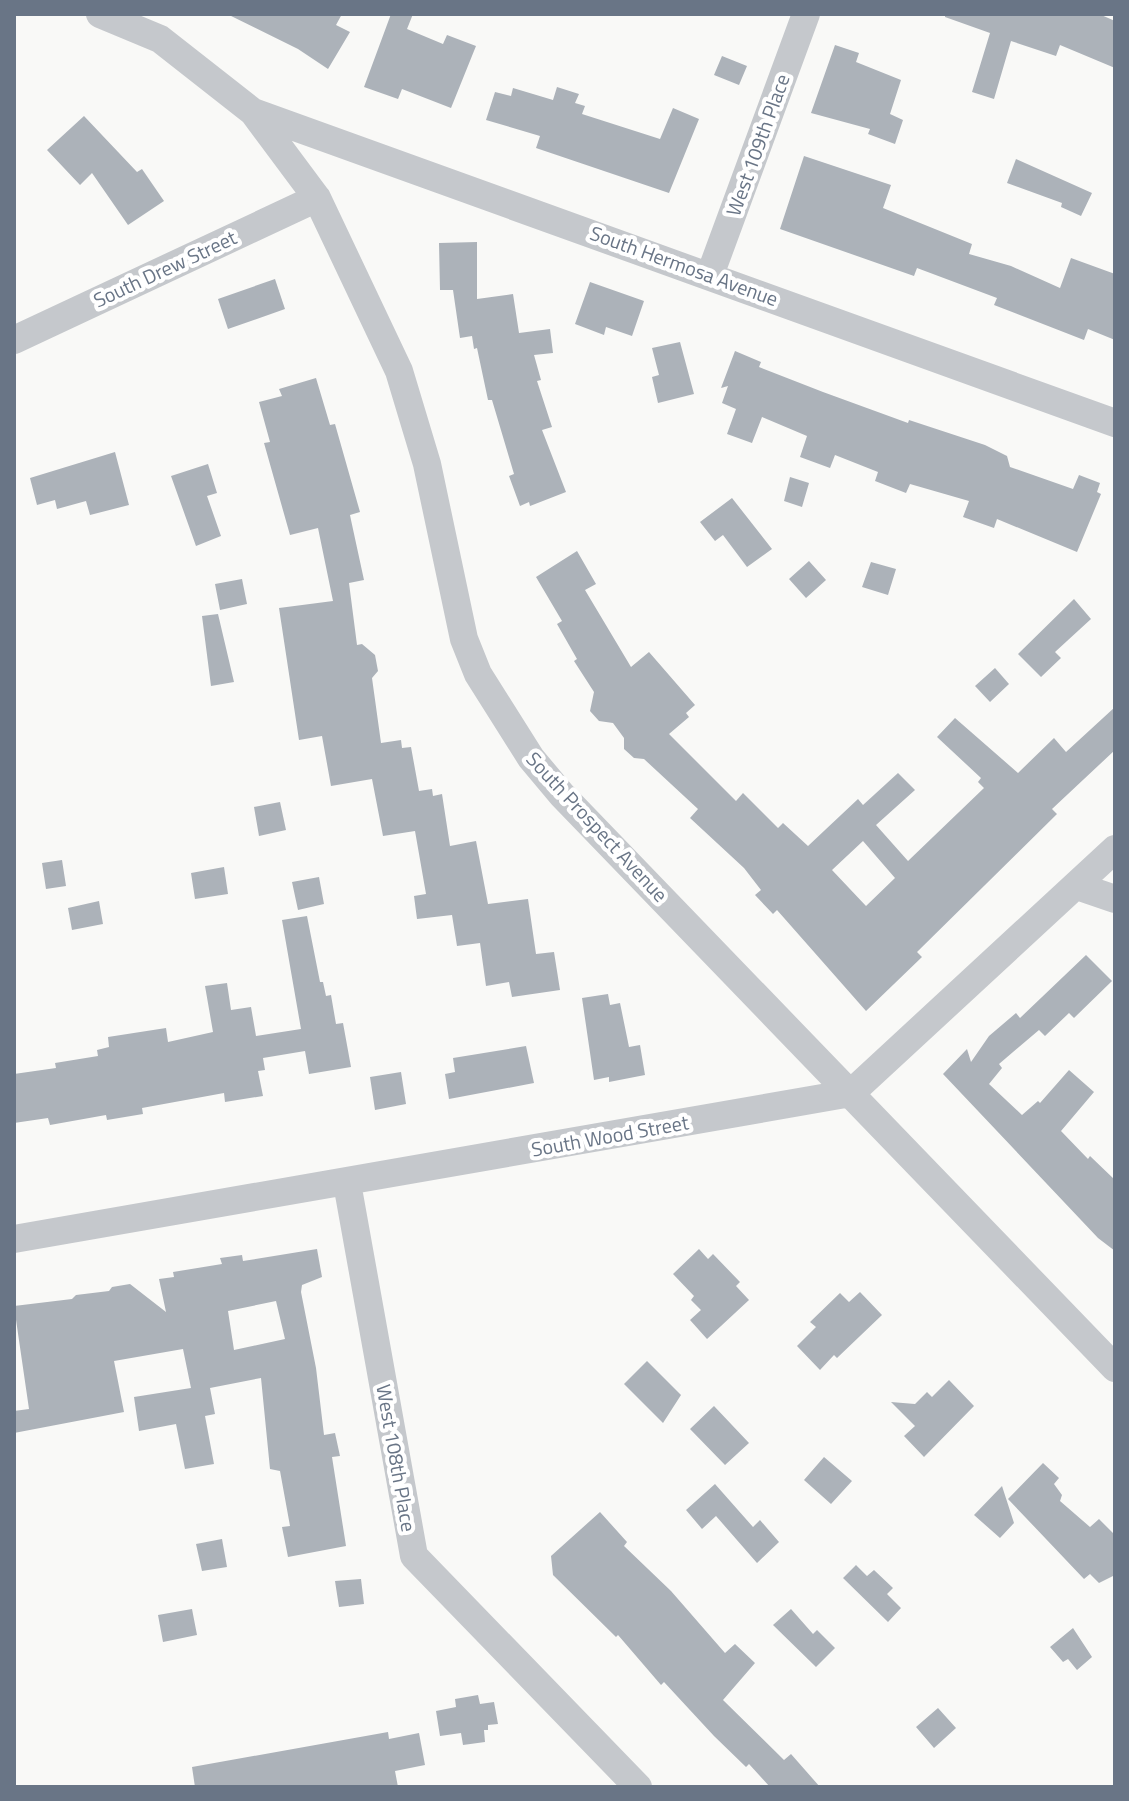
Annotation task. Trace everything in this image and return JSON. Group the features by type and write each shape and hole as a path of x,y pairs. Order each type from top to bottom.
{"street":[{"name":"South Prospect Avenue","path":"100,14 158,26 253,112 317,198 399,371 427,464 464,639 478,674 531,758 562,795 1115,1368"},
{"name":"West 109th Place","path":"710,275 806,14"},
{"name":"South Hermosa Avenue","path":"253,112 1115,423"},
{"name":"South Drew Street","path":"14,340 317,198"},
{"path":"851,1093 1115,849"},
{"path":"1077,886 1115,899"},
{"name":"South Wood Street","path":"14,1239 851,1093"},
{"name":"West 108th Place","path":"347,1183 414,1556 638,1787"}],"building":[{"path":"227,14 342,14 336,25 350,32 328,69 298,49"},
{"path":"391,14 413,14 407,29 443,44 447,35 476,46 451,108 402,89 398,99 364,87"},
{"path":"945,14 1099,14 1115,21 1115,68 1060,45 1056,56 1011,41 994,99 972,92 990,33 945,17"},
{"path":"835,45 859,53 856,62 901,80 890,114 903,120 895,144 868,134 870,129 811,113"},
{"path":"722,56 747,66 739,85 714,75"},
{"path":"557,87 579,94 575,103 585,106 582,114 660,139 673,108 699,119 669,193 536,148 540,136 486,120 495,92 511,96 513,88 553,100"},
{"path":"84,116 137,172 142,169 164,201 128,225 92,173 80,185 47,150"},
{"path":"804,156 891,185 883,208 972,244 969,254 1011,266 1060,288 1071,258 1115,274 1115,340 1088,329 1084,340 994,305 997,298 917,268 914,276 780,229"},
{"path":"1016,159 1092,193 1081,216 1061,207 1062,203 1007,183"},
{"path":"477,242 477,299 513,294 519,333 550,329 553,353 534,355 541,380 537,381 552,427 542,430 566,492 530,506 529,502 520,506 509,476 514,474 492,400 488,400 477,348 474,349 472,336 460,338 453,290 440,290 439,243"},
{"path":"275,279 285,309 228,329 218,299"},
{"path":"590,282 644,301 632,336 606,327 604,335 575,324"},
{"path":"680,342 694,394 658,403 652,377 659,375 652,348"},
{"path":"735,351 761,362 759,367 823,392 908,423 909,420 985,445 1007,456 1010,467 1073,489 1079,475 1100,483 1097,492 1101,494 1077,552 997,519 994,528 963,517 969,501 910,484 906,493 875,481 878,472 835,455 830,468 800,457 807,436 762,417 752,443 727,434 736,409 722,403 728,386 721,388"},
{"path":"316,378 330,425 335,424 360,512 350,515 364,580 349,583 357,645 362,644 375,655 378,671 372,678 381,743 401,740 402,748 411,747 419,791 432,789 433,796 442,794 450,846 476,841 488,904 528,899 536,954 554,952 560,990 512,997 509,982 486,986 480,943 457,946 452,915 417,919 414,896 426,894 415,831 383,836 372,779 331,786 322,736 299,740 279,608 333,601 318,528 290,535 264,443 270,442 259,402 282,396 279,389"},
{"path":"115,452 129,505 90,515 86,501 57,509 55,500 37,505 30,478"},
{"path":"208,464 217,493 207,496 221,536 196,546 171,476"},
{"path":"790,477 809,483 802,507 784,501"},
{"path":"732,498 772,549 747,567 723,535 715,541 700,522"},
{"path":"577,551 596,584 585,590 631,667 649,652 695,705 686,713 689,717 669,734 736,801 743,793 778,828 783,823 808,846 858,799 863,805 898,773 915,790 876,825 908,861 984,788 978,782 981,778 937,737 955,718 1018,773 1054,738 1066,752 1115,707 1115,750 1052,809 1057,814 917,952 922,957 866,1011 777,910 773,914 755,895 761,890 744,868 690,818 698,809 644,759 634,758 624,749 624,738 613,723 599,721 590,711 594,692 574,661 577,659 557,624 562,621 536,577","holes":["863,841 895,878 866,906 832,870"]},
{"path":"809,561 826,580 806,598 789,579"},
{"path":"871,562 896,569 888,595 862,587"},
{"path":"242,579 247,604 220,610 215,584"},
{"path":"1074,599 1091,619 1055,652 1061,658 1041,677 1018,654"},
{"path":"218,614 234,682 211,686 202,616"},
{"path":"995,668 1009,684 990,702 975,686"},
{"path":"280,802 286,830 259,836 254,807"},
{"path":"62,860 66,886 46,889 42,863"},
{"path":"224,867 228,894 195,899 191,873"},
{"path":"319,877 324,904 298,910 292,882"},
{"path":"99,901 103,924 72,930 68,908"},
{"path":"307,916 320,982 323,982 326,996 331,995 336,1024 343,1023 351,1067 309,1074 305,1051 263,1058 265,1070 258,1071 263,1096 225,1102 224,1093 142,1108 143,1114 107,1120 106,1115 50,1125 48,1118 14,1123 14,1074 56,1068 55,1063 98,1056 97,1050 109,1047 108,1037 166,1028 168,1042 213,1032 205,986 227,983 231,1010 251,1007 256,1036 301,1029 282,920"},
{"path":"1086,955 1112,981 1074,1018 1069,1013 1045,1036 1039,1030 999,1064 1002,1068 989,1084 1022,1115 1038,1101 1040,1103 1069,1070 1094,1092 1061,1131 1088,1159 1090,1156 1115,1180 1115,1251 1098,1238 943,1074 967,1049 971,1062 989,1036 1016,1013 1020,1018"},
{"path":"608,994 610,1005 620,1003 629,1047 640,1045 645,1075 609,1082 609,1077 594,1080 582,998"},
{"path":"526,1046 534,1083 449,1099 445,1074 455,1072 453,1058"},
{"path":"401,1072 406,1104 375,1110 370,1077"},
{"path":"317,1249 322,1277 302,1285 301,1292 316,1368 324,1435 335,1433 340,1456 332,1457 346,1546 288,1557 282,1527 290,1526 280,1471 270,1469 261,1378 210,1388 215,1414 205,1416 214,1464 185,1469 176,1424 139,1431 134,1397 191,1388 183,1349 114,1361 124,1412 14,1433 14,1411 29,1409 14,1306 72,1299 76,1295 109,1291 112,1287 130,1284 166,1312 159,1279 174,1277 173,1272 222,1264 220,1258 242,1255 243,1261","holes":["276,1301 285,1339 234,1350 228,1311"]},
{"path":"699,1249 708,1259 713,1254 740,1282 736,1286 749,1300 707,1339 690,1320 701,1310 691,1300 694,1296 673,1274"},
{"path":"860,1292 882,1315 820,1370 797,1346 816,1327 810,1322 840,1293 849,1302"},
{"path":"647,1361 681,1395 663,1423 624,1384"},
{"path":"949,1380 974,1406 924,1457 904,1436 915,1426 891,1402 915,1404 927,1392 932,1397"},
{"path":"714,1406 749,1443 725,1465 690,1429"},
{"path":"824,1457 852,1481 831,1504 804,1480"},
{"path":"1043,1463 1059,1478 1054,1484 1062,1495 1060,1501 1090,1527 1099,1519 1115,1535 1115,1575 1099,1583 1090,1574 1084,1579 1008,1499"},
{"path":"715,1484 753,1527 760,1520 779,1542 757,1563 716,1516 702,1529 686,1510"},
{"path":"1002,1486 1014,1523 1000,1538 974,1515"},
{"path":"600,1512 627,1542 624,1546 671,1591 725,1653 735,1644 755,1663 723,1700 784,1760 791,1754 820,1787 770,1787 749,1764 746,1767 714,1736 664,1682 661,1685 618,1635 616,1637 553,1575 551,1556"},
{"path":"222,1539 227,1567 202,1571 196,1544"},
{"path":"856,1565 867,1576 874,1570 893,1588 887,1594 901,1608 888,1622 843,1578"},
{"path":"361,1579 364,1604 339,1607 335,1581"},
{"path":"192,1609 197,1635 163,1642 158,1615"},
{"path":"791,1609 813,1634 817,1630 835,1648 816,1667 773,1625"},
{"path":"1073,1628 1092,1657 1077,1670 1068,1659 1063,1662 1050,1647"},
{"path":"478,1695 480,1704 494,1702 498,1724 488,1725 488,1730 484,1730 485,1742 463,1745 461,1733 440,1736 436,1711 456,1707 455,1699"},
{"path":"938,1708 956,1728 934,1748 916,1727"},
{"path":"388,1732 389,1739 419,1733 425,1765 395,1771 398,1787 195,1787 192,1767"}]}
